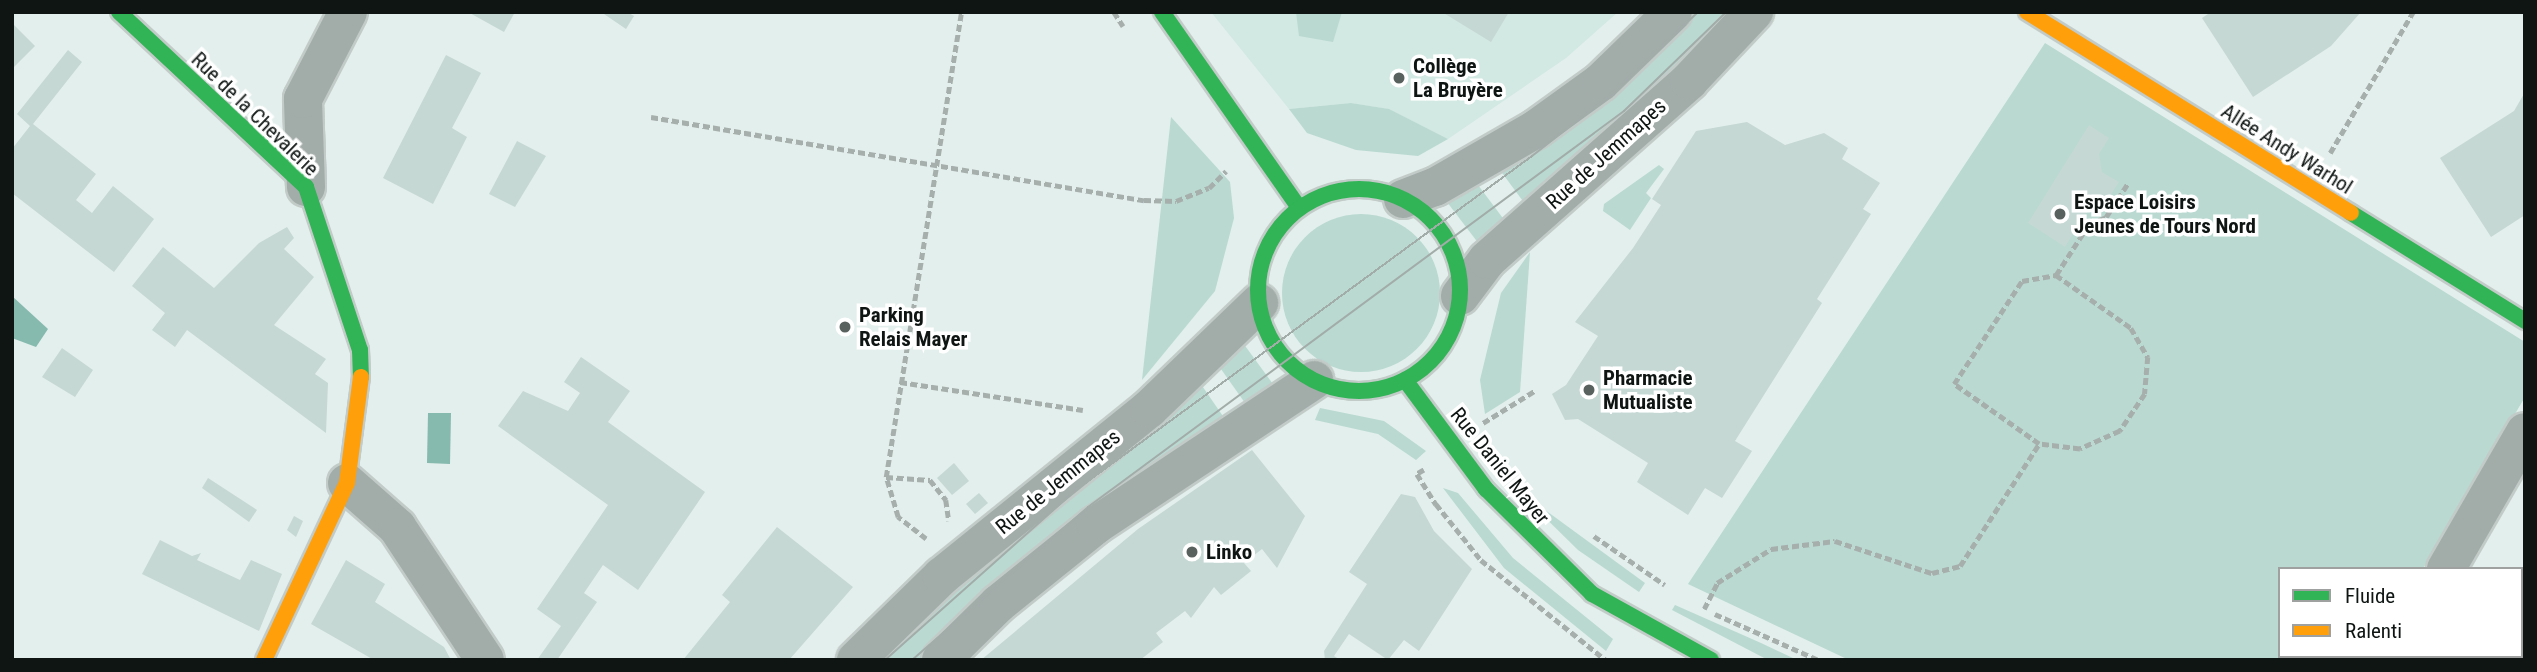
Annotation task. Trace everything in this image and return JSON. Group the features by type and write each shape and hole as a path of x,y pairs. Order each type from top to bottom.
{"street":[{"name":"Rue de la Chevalerie","path":"119,12 306,187 360,350 362,399 347,483 264,660"},
{"path":"306,187 303,99 348,12"},
{"path":"1162,12 1299,208"},
{"path":"1403,199 1435,187 1536,129 1601,82 1673,12"},
{"name":"Rue de Jemmapes","path":"1460,296 1486,260 1689,81 1754,12"},
{"name":"Allée Andy Warhol","path":"2026,12 2525,321"},
{"path":"1350,189 1403,199 1427,215 1447,242 1460,296 1452,330 1433,359 1405,380 1360,391 1314,380 1276,349 1259,303 1266,250 1299,208 1350,189"},
{"name":"Rue de Jemmapes","path":"856,660 942,576 1149,410 1259,303"},
{"path":"941,660 998,604 1096,526 1314,380"},
{"name":"Rue Daniel Mayer","path":"1405,380 1486,489 1591,594 1711,660"},
{"path":"2447,567 2525,432"},
{"path":"347,483 397,527 485,660"}],"path":[{"path":"886,477 930,480 946,500 949,524 929,541 898,517 886,477 933,163 961,12"},
{"path":"2309,188 2413,12"},
{"path":"651,117 1175,201 1209,188 1231,166"},
{"path":"2056,275 2088,224 2106,216 2128,183"},
{"path":"2056,275 2131,328 2148,357 2145,394 2120,431 2080,449 2039,444 1954,384 2022,281 2056,275"},
{"path":"900,382 1087,411"},
{"path":"1483,423 1536,390"},
{"path":"1704,609 1717,583 1771,549 1835,541 1932,573 1960,566 2039,444"},
{"path":"1417,474 1480,560 1606,660"},
{"path":"1585,529 1676,592"},
{"path":"1695,603 1819,660"}],"shaded area":[{"name":"Collège La Bruyère","path":"1211,12 1618,12 1566,58 1448,139 1388,109 1351,103 1289,109"},
{"path":"1296,12 1342,12 1333,42 1299,36"},
{"path":"1689,12 1739,12 1528,208 1494,162"},
{"path":"2045,43 2525,342 2525,397 2424,567 2278,567 2278,658 2369,660 1849,660 1688,584"},
{"path":"1351,103 1389,109 1448,139 1418,156 1356,150 1307,133 1289,109"},
{"path":"1171,117 1230,182 1234,218 1215,291 1142,380"},
{"path":"1659,165 1664,169 1646,193 1651,198 1630,230 1603,211 1604,204"},
{"path":"1475,181 1508,225 1479,244 1447,202"},
{"path":"1361,214 1391,220 1417,237 1434,263 1440,293 1434,323 1417,349 1391,366 1361,372 1331,366 1305,349 1288,323 1282,293 1288,263 1305,237 1331,220"},
{"path":"1530,252 1520,392 1485,414 1480,380 1501,293"},
{"path":"12,296 48,329 36,347 12,338"},
{"path":"1243,343 1278,391 1250,410 1216,362"},
{"path":"1196,377 1229,425 929,660 872,660"},
{"path":"1320,408 1384,421 1426,451 1416,460 1378,434 1315,420"},
{"path":"428,413 451,413 450,464 427,463"},
{"path":"1443,488 1458,493 1513,558 1613,639 1606,651 1504,568"},
{"path":"1515,488 1645,583 1639,592 1578,550"},
{"path":"1675,605 1797,660 1768,660 1672,610"}],"building":[{"path":"468,12 515,12 504,32"},
{"path":"601,12 627,12 634,16 626,29"},
{"path":"1442,12 1509,12 1491,42"},
{"path":"2211,12 2361,12 2331,46 2253,97 2202,18"},
{"path":"12,23 35,46 12,69"},
{"path":"68,50 82,62 33,124 96,174 76,200 92,213 113,186 154,219 114,272 12,193 12,149 30,126 17,114"},
{"path":"446,55 481,73 452,128 467,137 433,204 383,178"},
{"path":"2525,92 2525,215 2491,237 2440,158 2514,111"},
{"path":"1747,122 1785,145 1824,133 1848,148 1842,159 1880,183 1863,209 1871,214 1817,299 1822,303 1735,441 1752,451 1722,498 1705,488 1688,515 1637,482 1648,463 1578,419 1565,420 1552,394 1566,385 1598,336 1575,322 1633,248 1661,205 1652,199 1696,131"},
{"path":"2089,125 2109,138 2099,154 2102,172 2119,182 2104,205 2094,200 2065,247 2028,223"},
{"path":"517,141 546,156 515,207 489,194"},
{"path":"287,227 294,238 284,249 314,277 274,325 326,359 315,374 328,383 326,433 187,330 175,347 152,330 165,313 132,286 163,247 214,288 259,243"},
{"path":"62,348 93,370 75,397 42,377"},
{"path":"581,357 630,391 608,422 705,492 638,590 603,565 584,593 597,602 557,660 537,660 561,626 537,609 608,505 498,426 523,391 568,411 580,393 564,382"},
{"name":"Linko","path":"1252,450 1305,516 1277,568 1262,549 1244,563 1251,571 1221,595 1214,587 1191,618 1185,611 1156,633 1163,642 1140,660 981,660 1138,529"},
{"path":"954,463 969,481 952,495 937,478"},
{"path":"208,478 257,510 249,522 202,488"},
{"path":"979,493 988,503 975,514 966,504"},
{"path":"1401,494 1415,497 1434,531 1472,569 1419,651 1404,640 1388,660 1349,634 1334,656 1340,660 1325,660 1324,651 1367,584 1349,572"},
{"path":"294,516 303,521 296,537 287,530"},
{"path":"777,527 853,587 789,660 683,660 730,602 722,595"},
{"path":"160,540 192,556 201,553 197,560 240,580 251,560 282,574 259,631 142,574"},
{"path":"346,560 385,584 375,602 444,647 451,660 374,660 311,624"},
{"path":"2452,658 2455,660 2416,660"}],"tram line":[{"path":"885,660 1076,490 1532,156 1610,95 1698,12"},
{"path":"912,660 1088,507 1624,111 1726,12"}],"traffic: fast":[{"path":"119,12 306,187 360,350 361,377"},
{"path":"1162,12 1299,208"},
{"path":"1359,189 1398,197 1415,206 1430,219 1443,234 1452,251 1460,290 1452,329 1443,346 1430,361 1415,374 1398,383 1359,391 1320,383 1303,374 1288,361 1275,346 1266,329 1258,290 1266,251 1275,234 1288,219 1303,206 1320,197 1359,189"},
{"path":"2351,213 2525,321"},
{"path":"1405,380 1486,489 1592,594 1711,660"}],"traffic: slow":[{"path":"2027,12 2351,213"},
{"path":"264,660 347,483 361,377"}],"place":[{"name":"Collège La Bruyère","path":"1399,78"},
{"name":"Espace Loisirs Jeunes de Tours Nord","path":"2060,214"},
{"name":"Parking Relais Mayer","path":"845,327"},
{"name":"Pharmacie Mutualiste","path":"1589,390"},
{"name":"Linko","path":"1192,552"}]}
